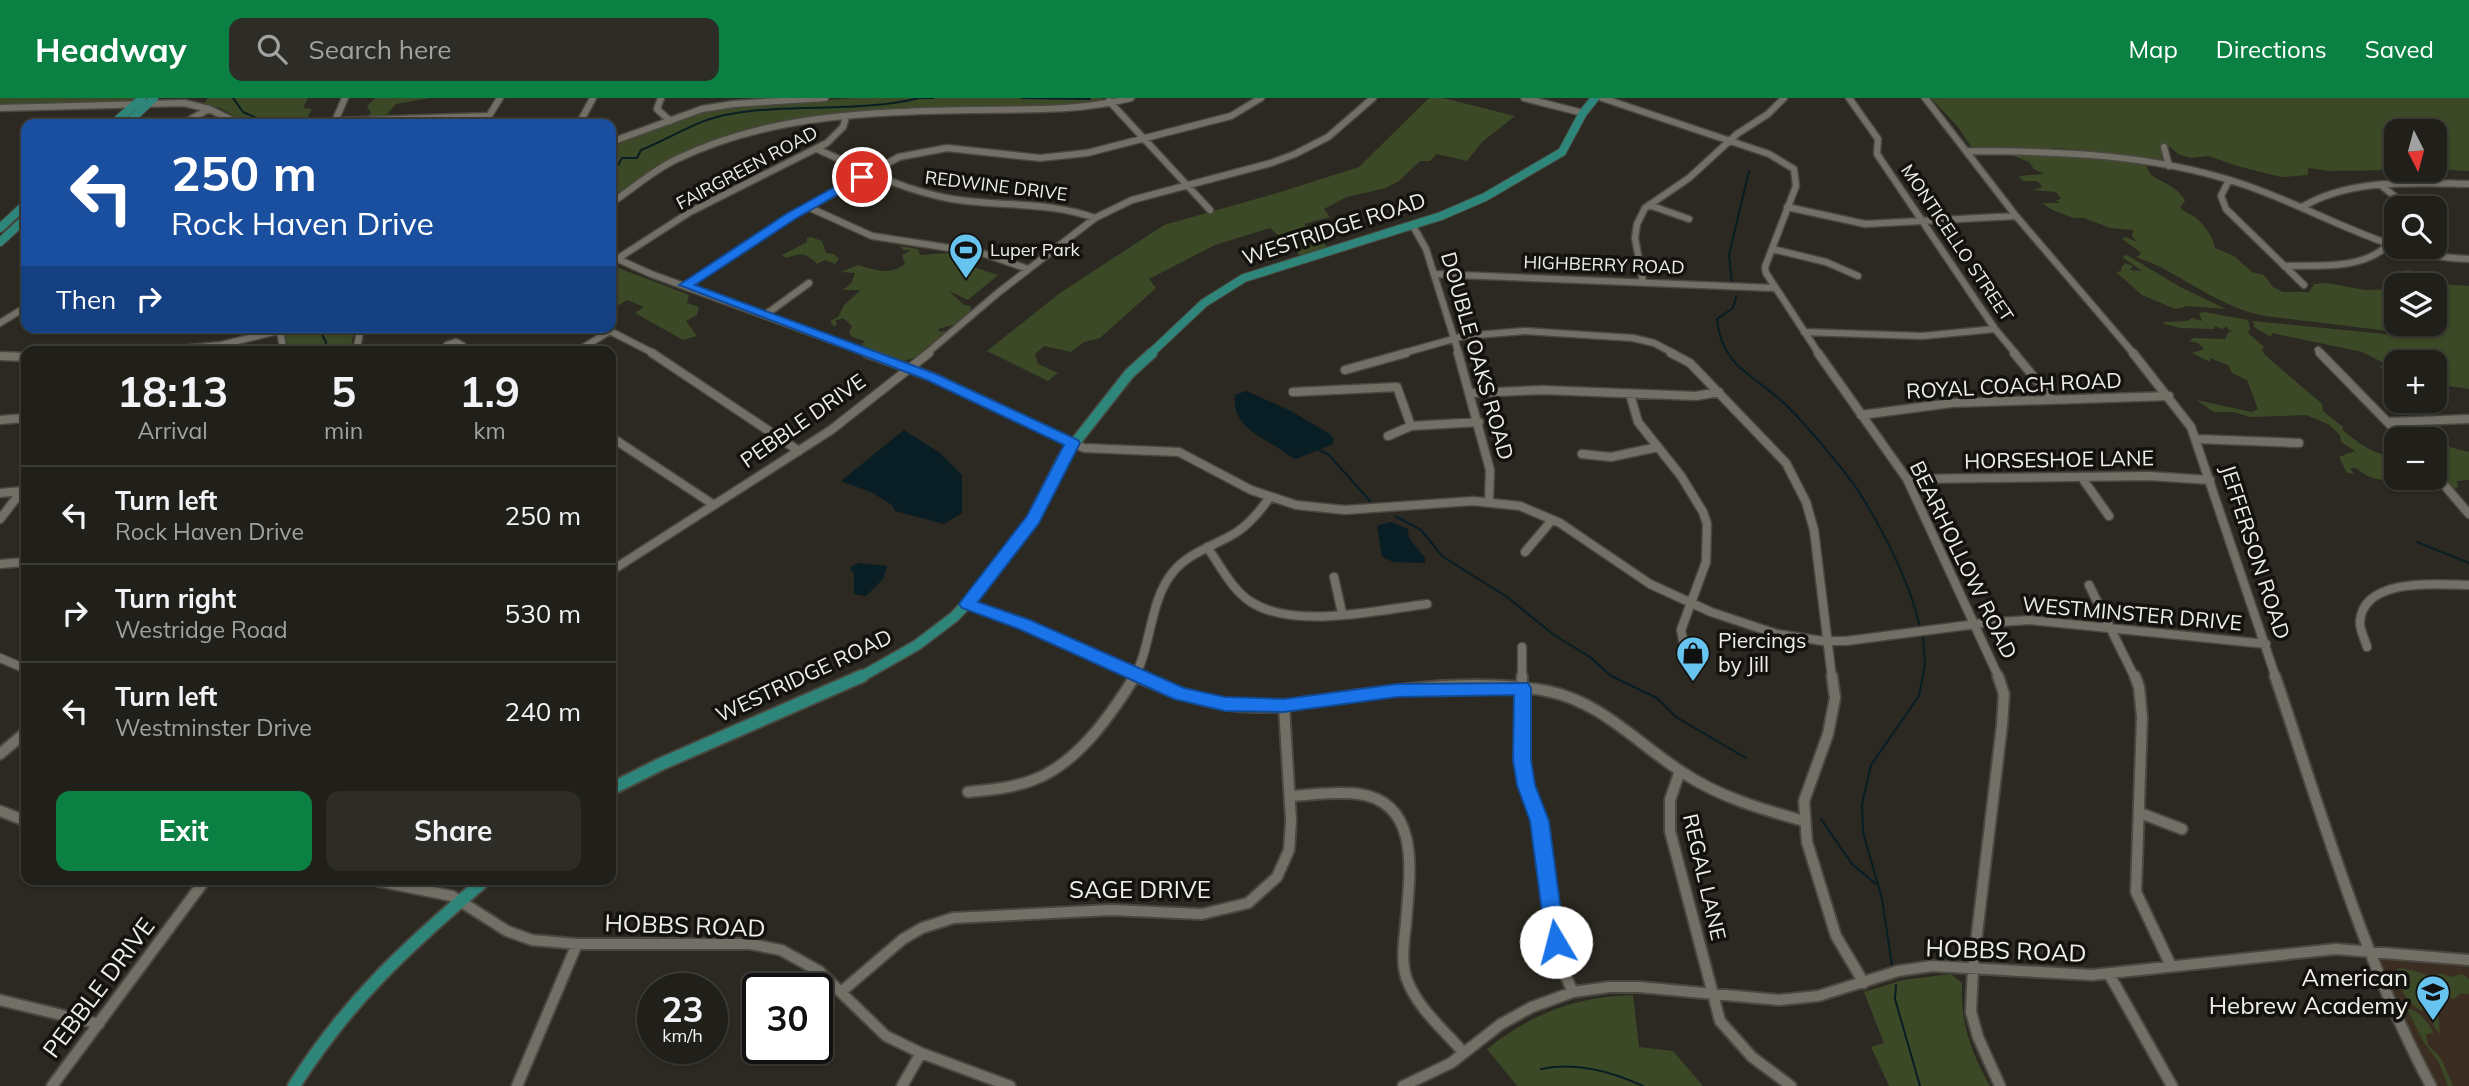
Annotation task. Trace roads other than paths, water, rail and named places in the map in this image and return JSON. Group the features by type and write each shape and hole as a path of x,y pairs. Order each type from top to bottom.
{"main road":[{"name":"WESTRIDGE ROAD","path":"616,787 877,669 917,645 967,604 1033,519 1073,443 1151,352 1204,303 1226,288 1261,272 1413,226 1462,208 1552,160 1566,148 1583,113 1595,98"},
{"path":"118,119 139,100"},
{"path":"131,119 152,100"},
{"path":"0,228 21,209"},
{"path":"0,243 21,223"},
{"path":"294,1086 338,1018 364,988 404,948 479,885"}],"street":[{"path":"336,119 345,98"},
{"path":"487,119 500,98"},
{"path":"582,119 593,98"},
{"path":"661,98 657,109 670,121"},
{"path":"616,140 702,109 758,100 825,98"},
{"path":"616,198 657,169 722,139 771,125 920,111 1085,107 1131,98"},
{"path":"685,285 808,207 899,157 925,150 963,148 1040,158 1087,153 1231,116 1261,98"},
{"name":"PEBBLE DRIVE","path":"616,568 831,430 909,369 1028,269 1096,218 1132,200 1271,163 1312,146 1337,130 1373,98"},
{"path":"1524,98 1583,113"},
{"name":"BEARHOLLOW ROAD","path":"1602,98 1769,154 1794,169 1796,186 1765,267 1774,288 1907,479 1995,665 2004,694 1973,967 1971,1012 1978,1037 2000,1086"},
{"path":"1643,282 1634,238 1637,221 1649,205 1687,180 1730,140 1773,111 1784,98"},
{"name":"MONTICELLO STREET","path":"1849,98 1878,139 1877,154 1995,329 2052,399"},
{"name":"JEFFERSON ROAD","path":"1925,98 2016,216 2169,396 2197,439 2368,950 2397,1022 2431,1086"},
{"path":"0,108 152,100 209,109 230,119"},
{"path":"1109,101 1210,210"},
{"path":"191,119 209,109"},
{"path":"397,119 489,116"},
{"name":"FAIRGREEN ROAD","path":"616,256 690,212 817,149 836,135 843,127 846,117"},
{"path":"2164,147 2169,166"},
{"name":"REDWINE DRIVE","path":"817,149 914,191 975,201 1056,204 1096,218"},
{"path":"1966,151 2066,151 2169,166 2228,180 2302,207 2384,246"},
{"path":"2228,180 2221,196 2226,209 2304,285"},
{"path":"2302,207 2322,194 2349,188 2469,184"},
{"path":"2382,186 2394,196"},
{"path":"1649,205 1689,219"},
{"path":"808,207 872,236 982,253 1028,269"},
{"path":"1787,207 1851,223 2016,216"},
{"name":"DOUBLE OAKS ROAD","path":"1413,226 1425,246 1471,393 1490,470 1489,501"},
{"path":"1772,248 1842,267 1858,276"},
{"path":"2284,266 2361,261 2384,250"},
{"name":"WESTMINSTER DRIVE","path":"616,258 909,369 1073,443 1110,452 1158,449 1180,453 1270,498 1305,506 1349,511 1489,501 1519,506 1552,520 1607,553 1650,584 1765,631 1828,641 2030,620 2266,644"},
{"path":"2447,258 2469,259"},
{"name":"HIGHBERRY ROAD","path":"1434,274 1774,288"},
{"path":"765,315 809,283"},
{"path":"0,323 21,310"},
{"path":"1804,332 1922,336 1995,329"},
{"path":"1345,370 1455,339 1506,331 1633,338 1654,343 1681,356 1786,463 1806,502 1814,530 1835,698 1828,734 1804,801 1804,821 1812,864 1836,936 1864,983"},
{"path":"211,346 265,333"},
{"path":"584,346 601,333"},
{"path":"613,333 693,380 799,452"},
{"path":"446,346 456,342 462,346"},
{"path":"2318,350 2326,362 2393,427"},
{"path":"0,356 21,357"},
{"path":"1293,392 1397,387 1412,426"},
{"path":"1471,393 1523,389 1696,396 1718,392"},
{"path":"1630,394 1638,422 1681,476 1703,512 1707,524 1709,548 1706,562 1681,631 1685,650"},
{"name":"ROYAL COACH ROAD","path":"1861,415 1952,403 2169,396"},
{"path":"0,420 21,418"},
{"path":"2388,422 2469,419"},
{"path":"1388,436 1412,426 1479,422"},
{"path":"2197,439 2298,443"},
{"path":"616,440 714,505"},
{"path":"1582,454 1599,458 1610,457 1658,447"},
{"name":"HORSESHOE LANE","path":"1907,479 2162,476 2210,480"},
{"path":"2082,478 2109,516"},
{"path":"2447,487 2468,510"},
{"path":"0,493 21,491"},
{"path":"0,519 21,494"},
{"path":"968,792 1017,787 1058,769 1085,746 1136,676 1145,656 1167,578 1194,553 1238,531 1270,498"},
{"path":"1525,552 1552,520"},
{"path":"1207,547 1239,590 1263,608 1293,616 1427,604"},
{"path":"616,560 621,564"},
{"path":"0,564 21,562"},
{"path":"1334,577 1342,613"},
{"path":"2089,585 2139,687 2142,717 2136,892 2171,966"},
{"path":"2367,647 2360,624 2361,611 2377,593 2408,585 2469,585"},
{"path":"967,604 1036,629 1136,676 1205,701 1249,707 1284,706 1397,690 1522,688 1549,692 1588,707 1680,771 1723,795 1804,821"},
{"path":"1522,647 1522,760 1526,785 1539,821 1559,962 1573,992"},
{"path":"0,658 21,667"},
{"name":"SAGE DRIVE","path":"841,992 903,939 930,925 953,918 1111,910 1202,914 1248,903 1277,877 1285,864 1291,840 1284,706"},
{"path":"0,754 21,736"},
{"name":"REGAL LANE","path":"1680,771 1671,785 1668,807 1670,831 1720,1021 1734,1042 1752,1060 1791,1086"},
{"path":"1290,796 1363,794 1382,800 1398,814 1409,842 1404,946 1406,975 1416,995 1464,1053"},
{"path":"0,811 21,819"},
{"path":"2140,813 2182,829"},
{"name":"PEBBLE DRIVE","path":"52,1086 201,885"},
{"name":"HOBBS ROAD","path":"399,885 446,894 517,936 532,940 577,944 750,944 789,953 808,964 841,992 873,1026 921,1053 1010,1086"},
{"path":"517,1086 577,944"},
{"name":"HOBBS ROAD","path":"1406,1086 1451,1063 1514,1016 1573,992 1624,986 1779,1000 1803,998 1919,967 1973,967 2061,975 2109,974 2314,951 2368,950 2469,960"},
{"path":"2109,974 2172,1086"},
{"path":"0,1000 99,1024"},
{"path":"902,1086 921,1053"}],"water":[{"path":"1246,391 1291,411 1330,434 1334,439 1333,444 1296,459 1288,455 1247,428 1237,414 1235,395"},
{"path":"904,430 940,453 962,475 962,513 944,524 895,511 892,505 873,493 841,481"},
{"path":"1390,522 1408,529 1409,538 1425,558 1425,563 1394,562 1382,557 1377,526"},
{"path":"859,563 887,566 883,579 866,596 854,594 854,575 850,567"}],"waterway":[{"path":"233,98 243,112 259,119"},
{"path":"616,166 622,158 637,158 641,150 719,116 777,109 896,103 919,98"},
{"path":"921,98 933,98"},
{"path":"1022,98 1090,99"},
{"path":"1732,283 1729,255 1749,171"},
{"path":"1736,297 1733,308 1717,319 1725,349 1742,370 1776,396 1795,415 1859,492 1895,557 1920,627"},
{"path":"321,333 326,346"},
{"path":"1318,449 1329,455 1370,501"},
{"path":"1395,516 1421,530 1442,556 1507,597 1554,635 1590,657 1611,676 1657,698 1676,717 1746,758"},
{"path":"2417,542 2469,563"},
{"path":"1892,965 1882,899 1863,832 1862,804 1871,765 1919,696 1925,664 1923,637"},
{"path":"1821,819 1852,864 1876,884"},
{"path":"1896,985 1895,999 1920,1086"},
{"path":"1541,1069 1593,1069 1643,1086"}],"place":[{"name":"Luper Park","path":"966,280"},
{"name":"Piercings by Jill","path":"1693,683"},
{"name":"American Hebrew Academy","path":"2433,1022"}]}
